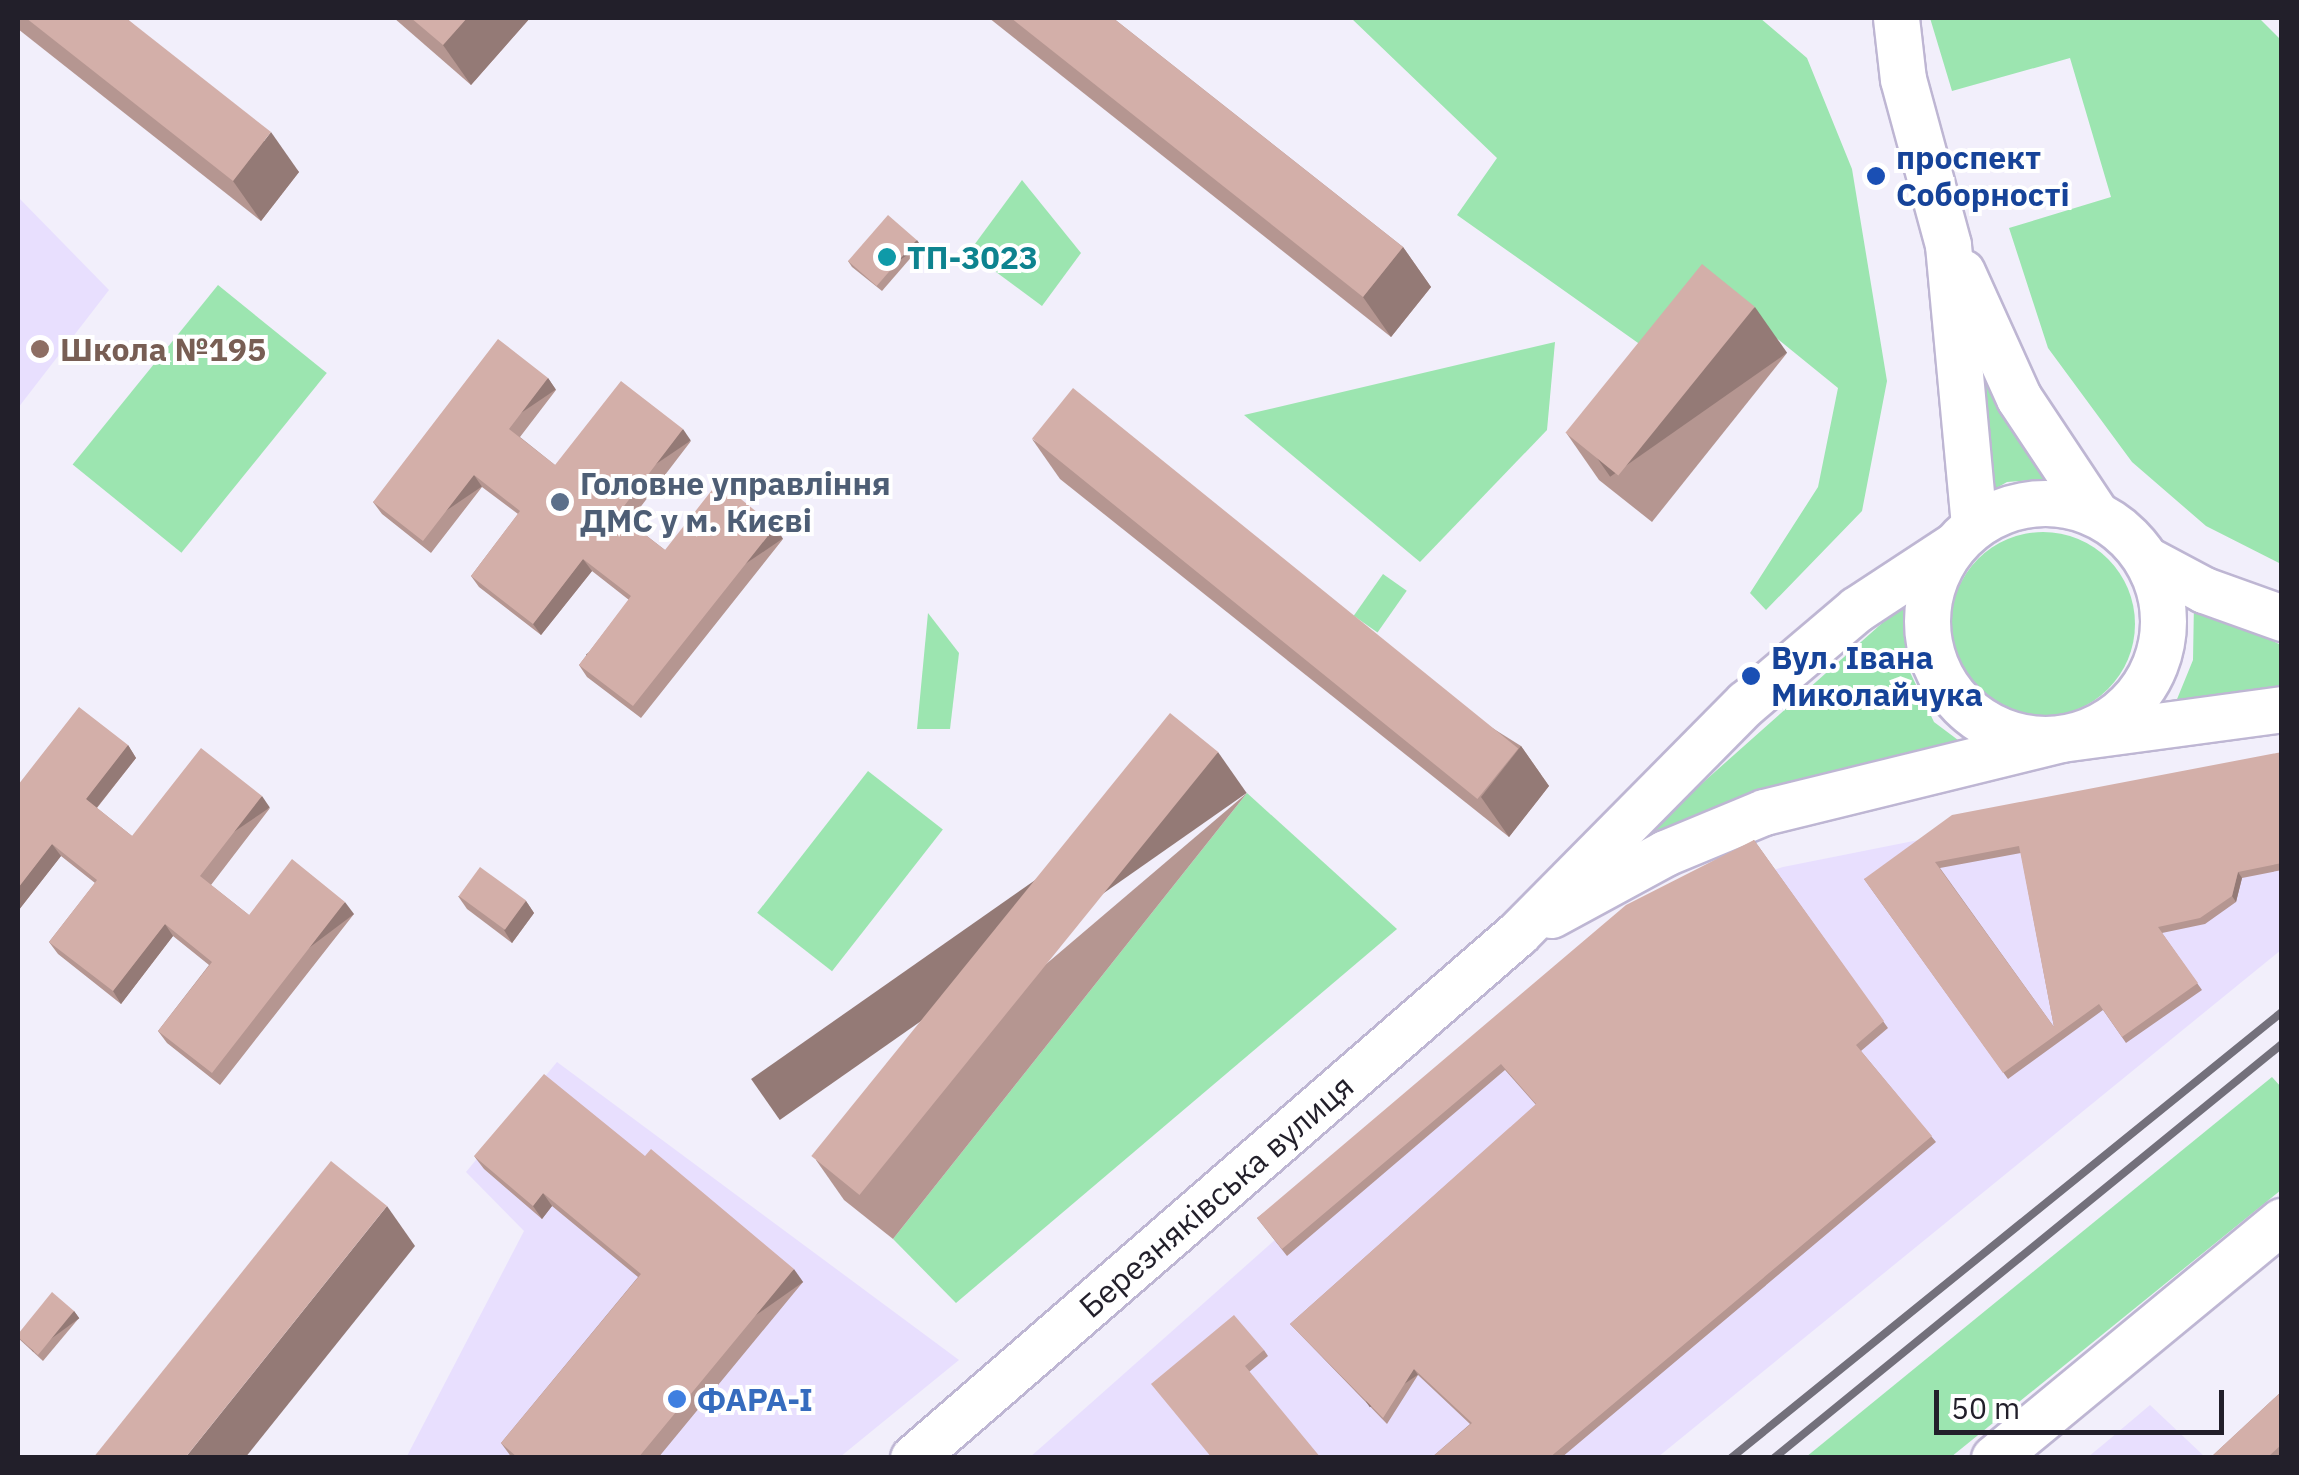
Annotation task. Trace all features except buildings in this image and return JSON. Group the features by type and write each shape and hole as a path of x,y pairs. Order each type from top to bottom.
{"street":[{"path":"1872,18 1903,80"},
{"path":"1896,18 1903,80 1948,245 2019,398 2096,514 2146,560 2204,590 2282,618"},
{"path":"1948,245 1964,536"},
{"path":"2096,514 2033,503 1964,536 1933,582 1926,622 1934,663 1954,698 1986,724 2022,738 2060,739 2282,710"},
{"name":"Березняківська вулиця","path":"913,1458 1518,933 1746,702 1856,609 1964,536"},
{"path":"2060,739 2098,728 2130,705 2152,673 2163,635 2161,596 2146,560"},
{"name":"Березняківська вулиця","path":"1518,933 1665,853 1764,812 2060,739"},
{"path":"1994,1458 2282,1222"}],"shaded area":[{"name":"Школа №195","path":"18,197 109,290 18,408"},
{"path":"2281,768 2281,950 1658,1457 1029,1458 1514,1028 1674,900 1783,867"},
{"path":"557,1062 959,1360 840,1457 406,1458 524,1231 466,1172"},
{"path":"2150,1405 2205,1457 2088,1457 2105,1443"}],"green space":[{"path":"1351,18 1760,18 1807,58 1852,169 1887,381 1862,511 1766,610 1750,593 1818,487 1838,388 1732,302 1672,367 1457,215 1497,158"},
{"path":"1930,18 2259,18 2281,40 2281,564 2206,526 2132,462 2048,348 2009,228 2111,197 2070,58 1952,91"},
{"path":"1022,180 1081,253 1042,306 969,252"},
{"path":"218,285 327,373 181,553 73,465"},
{"path":"1555,342 1547,430 1420,562 1244,415"},
{"path":"1979,357 2047,479 2007,482 1979,498"},
{"path":"2043,532 2078,539 2108,559 2128,589 2135,624 2128,659 2108,689 2078,709 2043,716 2008,709 1978,689 1958,659 1951,624 1958,589 1978,559 2008,539"},
{"path":"1383,574 1407,591 1378,632 1354,616"},
{"path":"1907,601 1906,664 1934,722 1970,749 1617,859"},
{"path":"2194,602 2281,645 2281,690 2173,709 2193,660"},
{"path":"928,613 959,653 950,729 917,729"},
{"path":"868,771 943,829 832,971 757,913"},
{"path":"1247,793 1397,929 956,1303 893,1239"},
{"path":"2272,1077 2281,1087 2281,1190 1951,1457 1806,1457"}],"railway":[{"path":"1731,1458 2282,1012"},
{"path":"1774,1458 2282,1044"}],"place":[{"name":"проспект Соборності","path":"1876,176"},
{"name":"ТП-3023","path":"887,257"},
{"name":"Школа №195","path":"40,349"},
{"name":"Головне управління ДМС у м. Києві","path":"560,502"},
{"name":"Вул. Івана Миколайчука","path":"1751,676"},
{"name":"ФАРА-І","path":"677,1399"}]}
